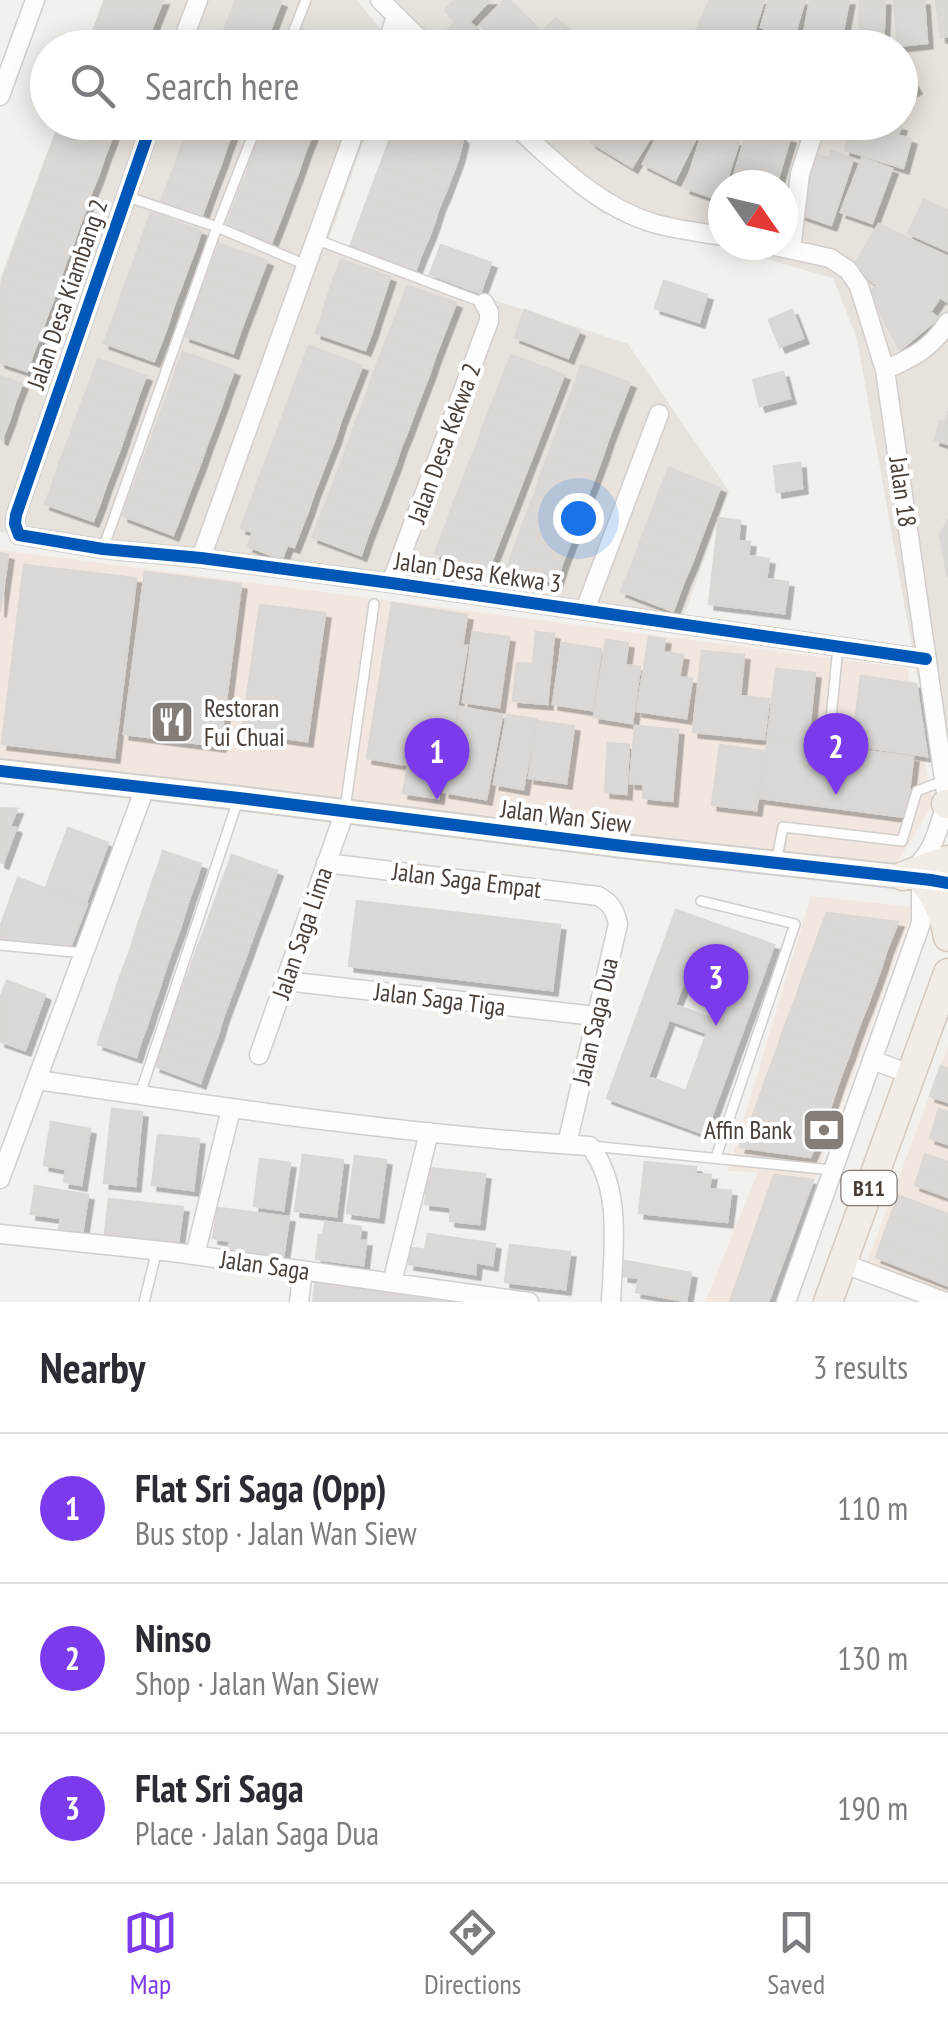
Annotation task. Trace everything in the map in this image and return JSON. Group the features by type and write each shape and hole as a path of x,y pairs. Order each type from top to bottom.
{"main road":[{"path":"948,860 924,880 936,897 948,937"},
{"name":"B11","path":"828,1302 948,973"}],"street":[{"path":"0,96 36,0"},
{"path":"187,30 198,0"},
{"path":"380,0 410,30"},
{"path":"391,30 396,17"},
{"name":"Jalan Desa Kiambang 2","path":"22,537 17,532 16,514 145,140"},
{"path":"201,558 352,140"},
{"path":"531,140 586,189 627,213 654,223 708,233"},
{"path":"798,191 812,140"},
{"name":"Jalan 18","path":"798,251 830,258 848,270 860,286 886,370 946,799"},
{"name":"Jalan Desa Kekwa 2","path":"392,583 489,321 484,303"},
{"path":"886,370 918,355 948,322"},
{"path":"585,610 659,414"},
{"name":"Jalan Desa Kekwa 3","path":"22,537 392,583 926,659"},
{"name":"Jalan Wan Siew","path":"0,771 924,880"},
{"path":"0,1179 145,788"},
{"path":"786,1302 921,923 924,860 933,845 946,799"},
{"name":"Jalan Saga Lima","path":"259,1055 344,812"},
{"name":"Jalan Saga Empat","path":"326,863 598,896 607,901"},
{"name":"Jalan Saga Dua","path":"567,1144 618,924 607,901"},
{"name":"Jalan Saga Tiga","path":"285,981 595,1016"},
{"path":"872,1060 910,1074"},
{"path":"38,1080 231,1109 590,1146 607,1177 612,1203 612,1302"},
{"path":"195,1255 231,1109"},
{"path":"392,1283 428,1132"},
{"name":"Jalan Saga","path":"0,1234 157,1250 529,1302"},
{"path":"842,1263 946,1302"},
{"path":"299,1302 303,1270"}],"lane":[{"path":"294,30 306,0"},
{"path":"103,549 251,140"},
{"path":"125,196 217,227 306,265"},
{"path":"316,239 484,303"},
{"path":"344,812 374,604"},
{"path":"831,718 838,646"},
{"path":"776,863 784,827 902,841 918,791 946,799"},
{"path":"139,1095 239,798"},
{"path":"700,901 795,924 716,1157"},
{"path":"0,945 84,953"},
{"path":"590,1146 832,1170"},
{"path":"144,1302 157,1250"}],"shaded area":[{"path":"103,0 357,0 381,30 92,30"},
{"path":"375,0 948,0 948,801 938,793 857,339 833,278 769,260 798,260 798,170 708,170 708,243 602,213 518,140 918,140 918,30 401,30"},
{"path":"52,140 364,140 327,245 628,344 729,491 683,618 292,564 0,532 0,279"},
{"path":"0,550 907,668 933,804 895,866 0,759"},
{"path":"811,896 914,907 770,1302 705,1302 758,1172 728,1171"},
{"path":"948,1046 948,1287 946,1293 867,1262"}],"building":[{"path":"105,0 116,0 157,15 151,30 142,30 100,14"},
{"path":"116,0 163,0 157,15"},
{"path":"236,0 281,2 274,20 234,5"},
{"path":"455,0 490,0 469,22 474,30 448,30 456,21 445,10"},
{"path":"509,0 538,30 485,30 480,25"},
{"path":"710,0 764,0 754,30 696,30"},
{"path":"769,0 805,0 796,30 761,27"},
{"path":"810,0 849,0 843,30 805,30"},
{"path":"860,0 885,0 884,30 859,30"},
{"path":"894,0 924,0 927,43 918,44 918,30 897,30"},
{"path":"936,0 948,0 948,36 941,37"},
{"path":"234,5 274,20 270,30 246,30 227,23"},
{"path":"100,14 142,30 94,30"},
{"path":"556,18 568,30 544,30"},
{"path":"227,23 246,30 224,30"},
{"path":"54,140 111,140 104,158"},
{"path":"54,140 104,158 98,176 47,157"},
{"path":"184,140 211,140 227,146 221,164 180,150"},
{"path":"258,140 304,155 298,173 252,157"},
{"path":"264,140 310,140 304,155"},
{"path":"390,140 408,140 458,159 452,175 386,150"},
{"path":"408,140 463,140 458,159"},
{"path":"592,140 649,140 632,167"},
{"path":"656,140 695,140 675,180 643,164"},
{"path":"700,140 739,142 730,170 708,170 708,196 685,188"},
{"path":"745,140 789,140 780,170 736,170"},
{"path":"848,140 911,140 903,168 845,150"},
{"path":"180,150 221,164 214,182 174,168"},
{"path":"386,150 452,175 446,191 380,166"},
{"path":"831,151 853,159 831,225 798,213 816,154 829,158"},
{"path":"47,157 98,176 91,193 41,175"},
{"path":"252,157 298,173 291,191 246,175"},
{"path":"862,158 892,169 872,223 841,212"},
{"path":"380,166 446,191 439,207 374,182"},
{"path":"174,168 214,182 207,201 167,186"},
{"path":"41,175 91,193 85,211 34,193"},
{"path":"246,175 291,191 284,210 239,193"},
{"path":"374,182 439,207 434,223 368,198"},
{"path":"167,186 207,201 201,218 160,204"},
{"path":"34,193 85,211 78,229 28,211"},
{"path":"239,193 284,210 277,228 232,211"},
{"path":"368,198 434,223 428,239 362,214"},
{"path":"924,200 948,211 948,251 908,233"},
{"path":"28,211 78,229 72,247 21,228"},
{"path":"232,211 277,228 270,246 226,230"},
{"path":"151,213 201,231 195,250 144,232"},
{"path":"362,214 428,239 421,255 356,231"},
{"path":"879,224 948,258 948,302 940,297 930,312 938,318 900,350 870,293 877,285 853,267"},
{"path":"21,228 72,247 65,264 15,246"},
{"path":"356,231 421,255 415,271 350,247"},
{"path":"144,232 195,250 188,268 138,250"},
{"path":"219,244 267,261 260,279 213,262"},
{"path":"441,245 491,263 480,293 430,274"},
{"path":"15,246 65,264 59,282 8,264"},
{"path":"138,250 188,268 181,287 131,269"},
{"path":"341,260 390,277 384,295 334,278"},
{"path":"213,262 260,279 253,298 206,281"},
{"path":"8,264 59,282 53,300 2,282"},
{"path":"131,269 181,287 174,305 124,287"},
{"path":"334,278 384,295 378,313 328,296"},
{"path":"206,281 253,298 246,316 199,299"},
{"path":"664,281 707,295 699,322 655,308"},
{"path":"2,282 53,300 46,318 0,301"},
{"path":"407,286 456,303 449,321 401,303"},
{"path":"124,287 174,305 168,324 118,306"},
{"path":"328,296 378,313 372,332 322,315"},
{"path":"199,299 246,316 239,335 192,318"},
{"path":"0,301 46,318 40,336 0,321"},
{"path":"401,303 449,321 442,339 394,321"},
{"path":"118,306 168,324 161,343 111,325"},
{"path":"525,310 579,331 568,358 515,337"},
{"path":"792,310 803,338 780,347 769,320"},
{"path":"322,315 372,332 365,350 316,333"},
{"path":"192,318 239,335 233,353 185,336"},
{"path":"0,321 40,336 33,353 0,341"},
{"path":"394,321 442,339 435,357 387,339"},
{"path":"111,325 161,343 154,361 104,343"},
{"path":"387,339 435,357 429,375 380,357"},
{"path":"0,341 33,353 27,371 0,362"},
{"path":"309,346 362,366 355,384 302,364"},
{"path":"183,352 234,371 227,389 176,370"},
{"path":"511,355 564,375 557,393 504,373"},
{"path":"380,357 429,375 422,393 373,375"},
{"path":"98,359 146,376 139,394 92,377"},
{"path":"302,364 355,384 348,402 295,383"},
{"path":"581,365 630,383 623,401 575,384"},
{"path":"176,370 227,389 221,407 170,389"},
{"path":"783,372 790,398 760,406 753,380"},
{"path":"504,373 557,393 550,411 497,391"},
{"path":"373,375 422,393 415,411 367,394"},
{"path":"0,376 22,384 15,402 0,397"},
{"path":"92,377 139,394 133,412 85,395"},
{"path":"295,383 348,402 341,420 288,401"},
{"path":"575,384 623,401 616,419 568,402"},
{"path":"170,389 221,407 214,426 163,407"},
{"path":"497,391 550,411 543,429 490,409"},
{"path":"367,394 415,411 408,430 360,412"},
{"path":"85,395 133,412 126,431 78,413"},
{"path":"0,397 15,402 9,421 0,417"},
{"path":"288,401 341,420 335,439 282,419"},
{"path":"568,402 616,419 609,437 561,420"},
{"path":"163,407 214,426 207,444 156,425"},
{"path":"490,409 543,429 536,447 483,427"},
{"path":"948,411 948,444 935,440 940,421 945,423"},
{"path":"360,412 408,430 401,447 353,429"},
{"path":"78,413 126,431 120,449 72,431"},
{"path":"0,417 9,421 2,439 0,438"},
{"path":"282,419 335,439 328,457 275,437"},
{"path":"561,420 609,437 603,455 555,438"},
{"path":"156,425 207,444 201,462 150,443"},
{"path":"483,427 536,447 529,465 477,445"},
{"path":"353,429 401,447 395,465 347,447"},
{"path":"72,431 120,449 113,467 65,449"},
{"path":"275,437 328,457 321,475 268,455"},
{"path":"555,438 603,455 596,474 548,456"},
{"path":"150,443 201,462 194,480 143,461"},
{"path":"477,445 529,465 522,483 469,463"},
{"path":"347,447 395,465 388,483 340,466"},
{"path":"65,449 113,467 106,485 58,467"},
{"path":"268,455 321,475 314,493 261,473"},
{"path":"548,456 596,474 589,492 541,474"},
{"path":"143,461 194,480 187,498 136,480"},
{"path":"469,463 522,483 515,501 463,481"},
{"path":"800,463 802,488 777,492 774,466"},
{"path":"340,466 388,483 381,502 333,484"},
{"path":"58,467 106,485 100,503 52,486"},
{"path":"669,468 720,488 713,507 661,487"},
{"path":"261,473 314,493 308,511 255,491"},
{"path":"541,474 589,492 583,510 535,493"},
{"path":"136,480 187,498 180,517 129,498"},
{"path":"463,481 515,501 508,519 455,499"},
{"path":"333,484 381,502 374,519 326,502"},
{"path":"52,486 100,503 93,521 45,504"},
{"path":"661,487 713,507 706,525 654,506"},
{"path":"255,491 308,511 301,529 248,510"},
{"path":"535,493 583,510 576,528 528,511"},
{"path":"129,498 180,517 173,535 123,516"},
{"path":"455,499 508,519 501,537 449,517"},
{"path":"326,502 374,519 367,537 319,520"},
{"path":"654,506 706,525 699,544 647,524"},
{"path":"248,510 301,529 294,547 287,545 282,559 248,546 253,532 241,528"},
{"path":"528,511 576,528 569,546 521,529"},
{"path":"449,517 501,537 494,555 442,535"},
{"path":"719,518 740,521 738,541 750,542 748,556 769,559 766,579 788,582 784,613 709,604"},
{"path":"319,520 367,537 361,555 313,537"},
{"path":"948,521 948,578 940,535"},
{"path":"647,524 699,544 692,563 640,543"},
{"path":"521,529 569,546 562,564 515,547"},
{"path":"442,535 494,555 487,573 435,553"},
{"path":"640,543 692,563 684,581 633,562"},
{"path":"515,547 562,564 556,583 508,565"},
{"path":"0,553 8,555 0,612"},
{"path":"633,562 684,581 673,611 621,591"},
{"path":"24,565 136,578 114,757 2,744"},
{"path":"145,572 241,584 220,746 124,734"},
{"path":"392,603 467,615 462,646 467,646 438,798 403,793 408,765 367,758"},
{"path":"260,605 325,613 307,741 242,732"},
{"path":"473,632 509,637 499,707 463,702"},
{"path":"536,632 554,634 547,704 513,701 517,663 533,664"},
{"path":"649,637 665,639 663,652 683,655 679,677 692,679 686,718 637,711"},
{"path":"606,640 628,643 625,665 640,667 632,723 594,717"},
{"path":"562,643 601,649 592,710 553,704"},
{"path":"702,651 744,655 740,696 769,699 764,739 693,732"},
{"path":"776,669 815,673 808,741 768,737"},
{"path":"861,676 916,684 927,756 852,745"},
{"path":"460,707 502,715 486,799 444,792"},
{"path":"507,715 536,719 523,789 494,784"},
{"path":"537,721 574,726 566,783 529,778"},
{"path":"635,726 678,730 672,801 643,798 644,784 630,783"},
{"path":"768,738 913,757 906,817 760,798"},
{"path":"608,743 629,745 626,794 605,792"},
{"path":"720,745 764,751 756,810 712,805"},
{"path":"0,808 17,809 10,826 16,828 3,863 0,862"},
{"path":"68,828 108,843 86,902 46,887"},
{"path":"163,851 201,864 196,880 158,867"},
{"path":"232,855 277,871 271,888 226,871"},
{"path":"158,867 196,880 190,896 152,883"},
{"path":"226,871 271,888 265,904 220,887"},
{"path":"18,878 87,904 69,950 0,943 0,928"},
{"path":"152,883 190,896 185,912 147,899"},
{"path":"220,887 265,904 259,920 214,904"},
{"path":"147,899 185,912 180,928 141,916"},
{"path":"357,901 560,925 552,990 349,966"},
{"path":"214,904 259,920 253,936 208,920"},
{"path":"676,910 774,945 705,1134 607,1098","holes":["697,947 734,961 713,1019 675,1005","669,1019 707,1033 686,1091 648,1077"]},
{"path":"827,913 898,922 887,949 822,925"},
{"path":"141,916 180,928 174,944 136,931"},
{"path":"208,920 253,936 247,953 202,936"},
{"path":"822,925 887,949 882,965 816,942"},
{"path":"136,931 174,944 168,961 131,948"},
{"path":"202,936 247,953 241,969 196,952"},
{"path":"816,942 882,965 876,982 810,958"},
{"path":"131,948 168,961 163,976 125,964"},
{"path":"196,952 241,969 235,985 190,969"},
{"path":"810,958 876,982 869,1001 803,977"},
{"path":"125,964 163,976 158,992 119,980"},
{"path":"190,969 235,985 229,1001 184,985"},
{"path":"803,977 869,1001 861,1021 796,998"},
{"path":"119,980 158,992 152,1009 114,996"},
{"path":"7,981 45,995 25,1050 0,1041 0,999"},
{"path":"184,985 229,1001 223,1017 178,1001"},
{"path":"114,996 152,1009 147,1025 109,1012"},
{"path":"796,998 861,1021 855,1037 790,1013"},
{"path":"178,1001 223,1017 218,1034 173,1017"},
{"path":"109,1012 147,1025 141,1041 103,1028"},
{"path":"790,1013 855,1037 849,1055 783,1031"},
{"path":"173,1017 218,1034 212,1050 167,1034"},
{"path":"103,1028 141,1041 136,1057 98,1044"},
{"path":"783,1031 849,1055 843,1070 778,1047"},
{"path":"167,1034 212,1050 206,1066 161,1050"},
{"path":"778,1047 843,1070 837,1087 772,1063"},
{"path":"161,1050 206,1066 200,1083 155,1066"},
{"path":"772,1063 837,1087 831,1105 765,1081"},
{"path":"941,1066 948,1069 948,1083 936,1079"},
{"path":"936,1079 948,1083 948,1102 930,1096"},
{"path":"765,1081 831,1105 824,1122 759,1099"},
{"path":"759,1099 824,1122 817,1141 752,1118"},
{"path":"112,1109 142,1112 135,1186 104,1183"},
{"path":"939,1109 948,1112 948,1126 935,1122"},
{"path":"752,1118 817,1141 810,1157 740,1147"},
{"path":"51,1122 90,1129 81,1185 64,1182 66,1169 44,1165"},
{"path":"935,1122 948,1126 948,1144 930,1138"},
{"path":"158,1135 199,1139 193,1190 152,1185"},
{"path":"925,1154 948,1162 948,1181 920,1171"},
{"path":"303,1155 343,1160 336,1216 295,1211"},
{"path":"355,1156 386,1160 378,1217 347,1213"},
{"path":"260,1159 290,1163 283,1210 254,1206"},
{"path":"645,1162 696,1167 695,1174 711,1175 709,1189 731,1191 727,1222 639,1213"},
{"path":"429,1168 485,1174 479,1224 450,1221 451,1207 425,1204"},
{"path":"920,1171 948,1181 948,1197 915,1185"},
{"path":"774,1175 813,1180 768,1302 730,1302"},
{"path":"35,1186 88,1195 82,1234 59,1230 61,1218 31,1214"},
{"path":"899,1196 948,1214 948,1237 891,1215"},
{"path":"109,1199 183,1207 178,1242 105,1234"},
{"path":"218,1208 289,1217 283,1257 228,1250 230,1241 213,1238"},
{"path":"891,1215 948,1237 948,1268 881,1243"},
{"path":"325,1222 361,1227 359,1241 366,1241 363,1265 316,1259"},
{"path":"428,1234 495,1244 492,1265 476,1262 475,1274 409,1264 412,1248 425,1250"},
{"path":"881,1243 948,1268 947,1285 876,1257"},
{"path":"510,1245 570,1252 565,1289 505,1282"},
{"path":"625,1261 691,1273 686,1301 636,1292 639,1278 623,1276"},
{"path":"316,1281 465,1302 313,1302"}],"cycle path":[{"path":"146,140 16,515 19,535 926,659"},
{"path":"0,771 948,883"}],"place":[{"name":"Restoran Fui Chuai","path":"172,722"},
{"name":"Ninso","path":"836,795"},
{"name":"Flat Sri Saga (Opp)","path":"437,800"},
{"name":"Flat Sri Saga","path":"716,1026"},
{"name":"Affin Bank","path":"824,1130"}]}
